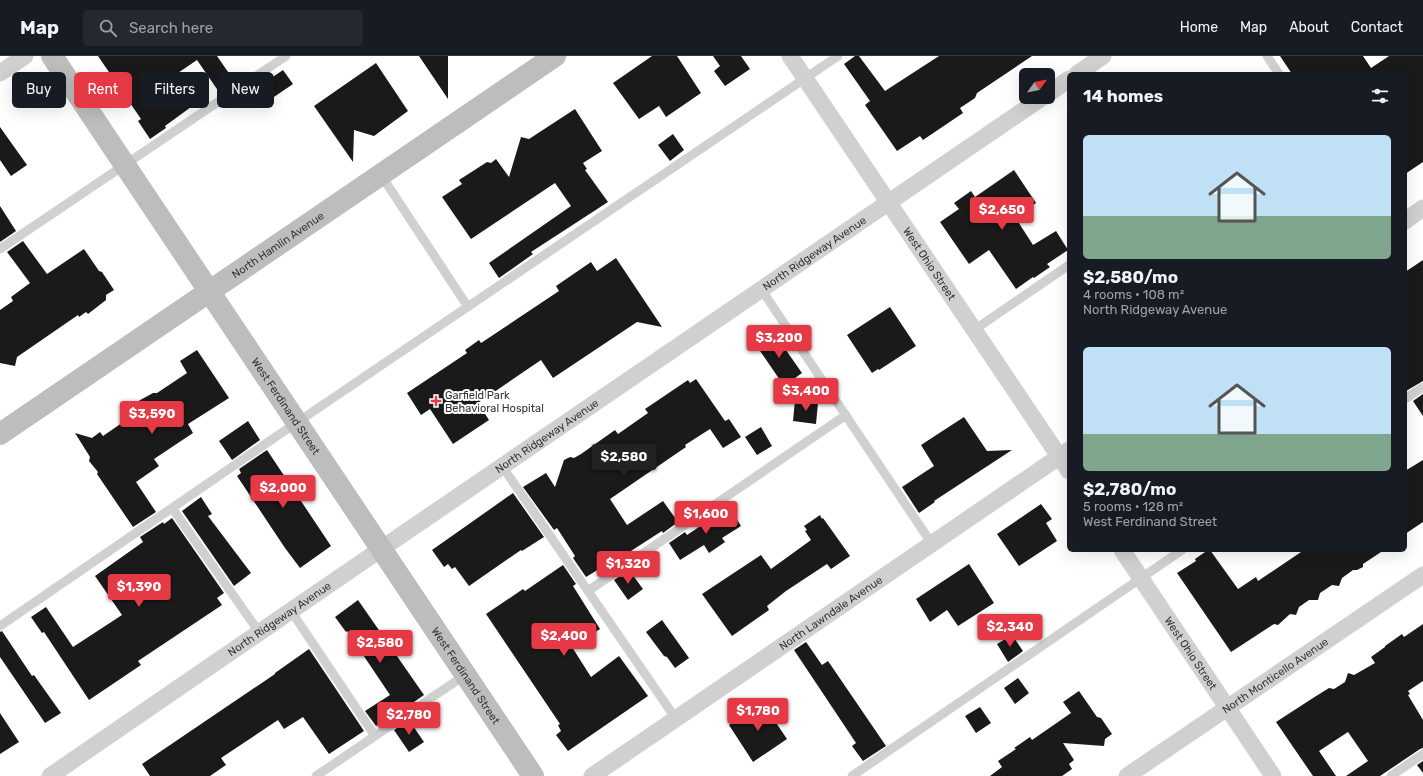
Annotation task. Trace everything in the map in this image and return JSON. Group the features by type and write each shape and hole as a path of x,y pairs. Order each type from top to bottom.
{"street":[{"path":"0,72 24,56"},
{"name":"West Ferdinand Street","path":"52,56 533,776"},
{"name":"North Hamlin Avenue","path":"0,434 555,56"},
{"name":"West Ohio Street","path":"790,56 974,330 1064,453 1067,464"},
{"path":"1080,72 1103,56"},
{"path":"1055,89 1067,80"},
{"name":"North Ridgeway Avenue","path":"50,776 1033,104"},
{"path":"1407,220 1423,208"},
{"name":"North Lawndale Avenue","path":"592,776 1064,453"},
{"name":"West Ohio Street","path":"1123,552 1273,776"},
{"name":"North Monticello Avenue","path":"1127,776 1423,575"}],"lane":[{"path":"0,249 286,56"},
{"path":"0,626 838,56"},
{"path":"1267,56 1278,72"},
{"path":"381,174 468,307"},
{"path":"974,330 1067,266"},
{"path":"761,289 932,544"},
{"path":"1407,398 1423,387"},
{"path":"588,591 846,415"},
{"path":"502,466 676,719"},
{"path":"172,508 259,632"},
{"path":"852,776 1179,552"},
{"path":"291,611 375,736"},
{"path":"316,776 465,675"},
{"path":"1391,776 1423,754"}],"building":[{"path":"98,56 217,56 228,72 217,72 217,89 209,77 209,72 205,72 197,60 179,72 140,72 140,108 190,108 150,139 138,121 141,119 132,106 132,72 109,72"},
{"path":"419,56 448,56 448,99"},
{"path":"652,56 677,56 701,93 666,117 659,106 639,119 613,83"},
{"path":"713,56 741,56 750,69 725,86 714,71 720,66"},
{"path":"855,56 859,56 885,91 939,56 1032,56 977,93 975,98 960,108 963,113 923,140 920,136 897,151 865,105 870,101 844,64"},
{"path":"1280,56 1363,56 1371,68 1389,56 1423,56 1423,162 1407,173 1407,72 1291,72"},
{"path":"376,63 408,111 374,136 354,130 353,162 314,106"},
{"path":"283,70 293,84 274,97 274,76"},
{"path":"575,109 602,151 583,163 587,169 585,170 608,202 531,252 533,254 499,278 489,263 571,206 555,183 471,239 442,197 462,184 459,180 487,162 491,163 496,159 509,177 521,137 529,139"},
{"path":"0,127 27,165 11,176 0,160"},
{"path":"673,134 684,150 670,161 658,145"},
{"path":"1014,170 1036,203 1015,217 1033,245 1056,231 1067,251 1047,264 1050,267 1016,289 989,250 969,264 940,222 959,209 954,203 971,191 975,197"},
{"path":"0,206 16,231 0,242"},
{"path":"23,241 47,274 84,249 114,290 106,295 106,300 88,314 86,312 79,317 78,315 17,357 15,366 0,363 0,310 13,301 11,297 30,283 7,252"},
{"path":"616,258 662,327 637,322 553,378 541,360 478,403 489,420 453,444 430,409 421,415 407,393 467,353 465,350 479,340 481,343 559,291 556,286 591,262 597,271"},
{"path":"1423,260 1423,381 1407,390 1407,271"},
{"path":"890,307 916,346 872,373 847,335"},
{"path":"774,333 802,373 784,386 756,345"},
{"path":"197,350 229,398 188,424 193,433 154,459 159,466 136,482 156,512 133,527 97,474 98,472 89,461 90,457 75,433 92,438 100,432 103,436 129,418 126,413 134,406 133,404 153,393 157,393 187,373 180,361"},
{"path":"696,379 725,421 729,419 741,437 723,448 710,429 685,445 686,447 610,499 627,525 663,501 678,522 663,533 662,531 620,558 622,560 607,571 604,566 586,577 573,558 575,556 557,528 554,530 523,487 546,473 555,487 564,460 570,457 574,458 581,454 615,430 618,434 648,413 645,409 688,380 690,383"},
{"path":"1423,394 1423,416 1413,401"},
{"path":"795,400 818,403 816,424 793,421"},
{"path":"964,417 987,451 1012,450 934,501 935,502 919,513 902,487 934,466 921,445"},
{"path":"248,421 260,440 232,460 219,441"},
{"path":"761,427 772,446 757,455 745,437"},
{"path":"267,450 331,546 300,568 237,476 241,473 239,469"},
{"path":"1423,460 1423,522 1407,533 1407,470"},
{"path":"513,493 544,537 522,551 521,550 469,586 455,567 452,569 448,564 444,567 432,550"},
{"path":"201,497 212,514 208,516 251,573 234,586 182,511"},
{"path":"1041,504 1052,519 1046,523 1057,541 1019,566 997,534"},
{"path":"729,507 741,526 722,538 725,542 709,553 704,545 680,560 669,543 685,532 687,535"},
{"path":"820,515 850,556 831,569 827,564 786,591 767,606 769,610 732,636 702,594 761,555 771,569 811,540 805,531 807,530 804,526"},
{"path":"172,518 224,593 217,598 222,605 138,661 141,665 89,700 44,632 42,633 31,617 46,607 73,647 122,615 95,576 143,542 140,537"},
{"path":"1205,552 1211,552 1238,589 1256,577 1258,581 1301,552 1381,552 1363,564 1363,567 1353,570 1342,578 1339,586 1332,585 1320,593 1318,600 1309,600 1299,607 1296,615 1290,614 1278,625 1274,624 1231,652 1177,573 1196,561 1195,559"},
{"path":"969,564 994,603 958,626 947,610 930,622 916,599"},
{"path":"563,565 576,584 573,586 600,629 572,647 591,677 619,656 648,696 568,751 556,735 561,731 558,725 560,724 486,614 523,589 525,591"},
{"path":"629,570 643,589 628,600 614,580"},
{"path":"358,600 424,695 388,720 387,719 376,726 365,711 390,695 347,631 346,632 335,617"},
{"path":"662,620 689,658 675,668 646,632"},
{"path":"1423,624 1423,681 1408,691 1410,694 1408,695 1423,720 1423,748 1380,776 1346,776 1368,761 1348,732 1319,751 1336,776 1313,776 1276,722 1329,688 1334,689 1345,682 1348,673 1354,675 1375,663 1371,657 1402,634 1404,637"},
{"path":"2,631 32,676 34,675 61,713 45,723 0,657 0,632"},
{"path":"1012,635 1023,651 1008,662 997,644"},
{"path":"806,642 822,665 828,661 886,746 863,761 852,746 856,743 794,650"},
{"path":"309,649 364,731 329,754 303,717 284,729 278,720 221,758 226,765 210,776 150,776 142,764 275,674"},
{"path":"1018,678 1029,693 1015,704 1004,688"},
{"path":"1079,691 1097,717 1101,718 1112,734 1105,739 1104,746 1063,743 1074,760 1069,764 1072,769 1062,776 990,776 1002,767 998,761 1016,749 1014,748 1030,737 1032,740 1071,713 1063,702"},
{"path":"762,702 787,739 753,762 729,725"},
{"path":"980,707 991,723 976,733 965,716"},
{"path":"0,713 19,742 0,754"},
{"path":"409,720 424,742 409,752 394,730"},
{"path":"1423,761 1423,773 1417,765"}],"place":[{"name":"Garfield Park Behavioral Hospital","path":"436,401"}]}
